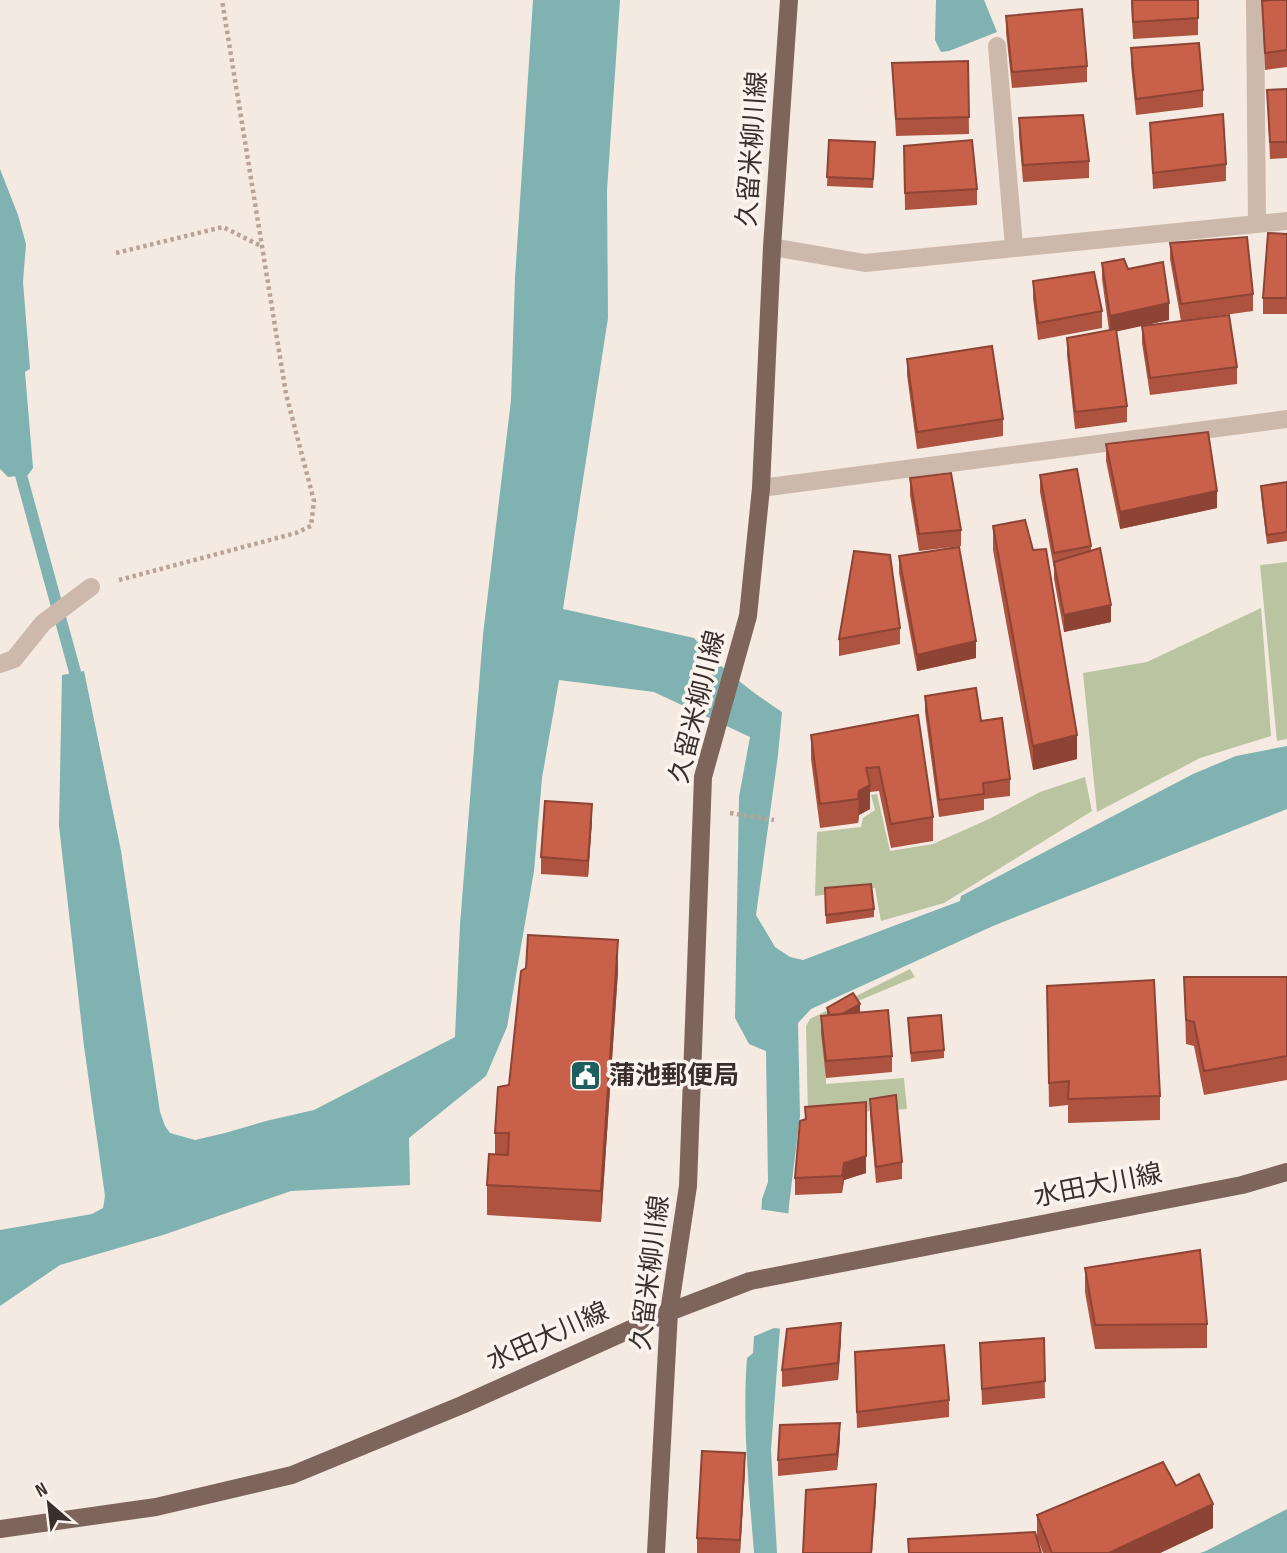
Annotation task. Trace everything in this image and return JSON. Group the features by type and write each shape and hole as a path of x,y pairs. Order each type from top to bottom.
{"main road":[{"name":"久留米柳川線","path":"656,1553 669,1312 688,1186 703,776 748,617 761,488 772,247 789,0"},
{"name":"水田大川線","path":"0,1529 156,1507 292,1475 462,1405 669,1312 750,1281 1241,1185 1287,1172"}],"street":[{"path":"1255,0 1257,224"},
{"path":"997,47 1014,247"},
{"path":"772,247 865,263 1287,221"},
{"path":"761,488 1287,419"},
{"path":"0,664 14,659 43,623 91,587"}],"path":[{"path":"91,587 296,533 310,526 314,501 286,394 222,0"},
{"path":"116,253 223,227 262,246"},
{"path":"701,811 775,820"}],"green space":[{"path":"1287,562 1287,739 1277,741 1260,565"},
{"path":"1261,608 1271,736 1200,758 1097,812 1083,673 1147,662"},
{"path":"1085,777 1092,811 944,903 881,921 875,888 815,896 817,832 861,827 863,818 875,810 871,795 877,794 890,851 933,844 1040,792"},
{"path":"910,969 915,977 844,1007 825,1027 826,1084 904,1078 907,1109 808,1115 806,1026 810,1019"}],"water":[{"path":"533,0 620,0 607,190 608,318 563,609 694,638 735,678 782,712 756,915 775,947 790,957 803,960 960,901 961,896 1193,774 1236,756 1287,746 1287,809 993,926 811,1009 798,1023 800,1116 789,1205 771,1450 777,1553 754,1553 746,1431 747,1358 753,1353 762,1199 768,1182 766,1051 749,1044 735,1018 739,797 750,737 654,692 559,680 542,778 534,871 507,1027 486,1076 409,1138 410,1185 291,1191 163,1235 60,1265 0,1306 0,1230 92,1214 103,1208 105,1196 84,1046 59,826 62,675 84,671 121,851 160,1112 170,1133 195,1140 314,1110 455,1037 460,925 483,635 511,400 515,278"},
{"path":"936,0 984,0 997,32 941,52 935,40"},
{"path":"0,169 26,244 23,282 30,369 25,372 33,468 28,475 8,477 0,469"},
{"path":"1287,1509 1287,1553 1200,1553 1206,1551"}],"pier":[{"path":"758,1209 792,1214 784,1329 774,1328 750,1338"}],"building":[{"path":"1132,0 1198,0 1198,18 1133,22"},
{"path":"1287,0 1287,50 1265,53 1262,1"},
{"path":"1082,9 1087,66 1012,72 1006,16"},
{"path":"1199,43 1203,90 1136,99 1131,48"},
{"path":"968,61 969,117 896,119 892,63"},
{"path":"1287,89 1287,142 1270,142 1267,90"},
{"path":"1223,114 1226,164 1153,173 1150,123"},
{"path":"1083,115 1089,161 1023,165 1019,118"},
{"path":"829,140 875,142 873,179 827,177"},
{"path":"972,140 977,189 905,193 904,146"},
{"path":"1268,233 1287,234 1287,298 1263,298"},
{"path":"1247,237 1253,294 1181,304 1170,243"},
{"path":"1124,259 1128,269 1163,262 1169,303 1110,316 1102,263"},
{"path":"1094,272 1102,311 1038,323 1033,281"},
{"path":"1229,315 1237,367 1150,378 1142,326"},
{"path":"1116,329 1127,406 1075,412 1067,338"},
{"path":"992,346 1003,419 917,432 907,359"},
{"path":"1208,432 1217,491 1120,512 1106,444"},
{"path":"1077,469 1091,546 1054,553 1040,475"},
{"path":"951,473 961,530 919,534 910,478"},
{"path":"1287,482 1287,532 1267,535 1261,486"},
{"path":"1025,520 1033,550 1046,549 1077,735 1033,746 993,526"},
{"path":"959,547 976,641 917,655 899,556"},
{"path":"1100,548 1111,605 1064,615 1054,562"},
{"path":"854,551 890,555 900,628 839,639"},
{"path":"976,688 981,721 1002,718 1010,779 983,783 984,794 939,800 925,696"},
{"path":"918,715 933,817 891,824 879,767 866,768 870,785 859,791 858,799 820,804 811,735"},
{"path":"545,801 592,804 588,861 541,857"},
{"path":"871,884 874,909 826,915 825,888"},
{"path":"528,935 618,940 601,1191 487,1185 489,1154 508,1155 509,1133 495,1133 498,1087 509,1085 521,971 526,968"},
{"path":"1184,977 1287,977 1287,1056 1204,1071 1194,1022 1186,1020"},
{"path":"1154,980 1160,1096 1068,1099 1069,1081 1049,1083 1047,986"},
{"path":"853,993 860,1004 842,1014 830,1015 827,1008"},
{"path":"888,1010 892,1056 826,1061 821,1016"},
{"path":"941,1015 944,1050 911,1053 908,1018"},
{"path":"896,1095 902,1162 876,1167 870,1099"},
{"path":"866,1102 866,1156 844,1163 842,1176 795,1178 800,1121 806,1119 805,1107"},
{"path":"1200,1250 1207,1324 1095,1325 1085,1268"},
{"path":"841,1323 838,1363 782,1370 787,1329"},
{"path":"1044,1338 1045,1381 982,1389 980,1343"},
{"path":"944,1345 949,1400 857,1412 855,1352"},
{"path":"840,1423 837,1454 778,1460 780,1425"},
{"path":"702,1451 745,1453 740,1540 697,1538"},
{"path":"1163,1462 1176,1486 1199,1474 1213,1504 1109,1553 1052,1553 1037,1515"},
{"path":"876,1484 871,1553 803,1553 806,1490"},
{"path":"1035,1532 1041,1553 909,1553 908,1539"}],"waterway":[{"path":"21,475 75,672"}],"place":[{"name":"蒲池郵便局","path":"586,1076"}]}
